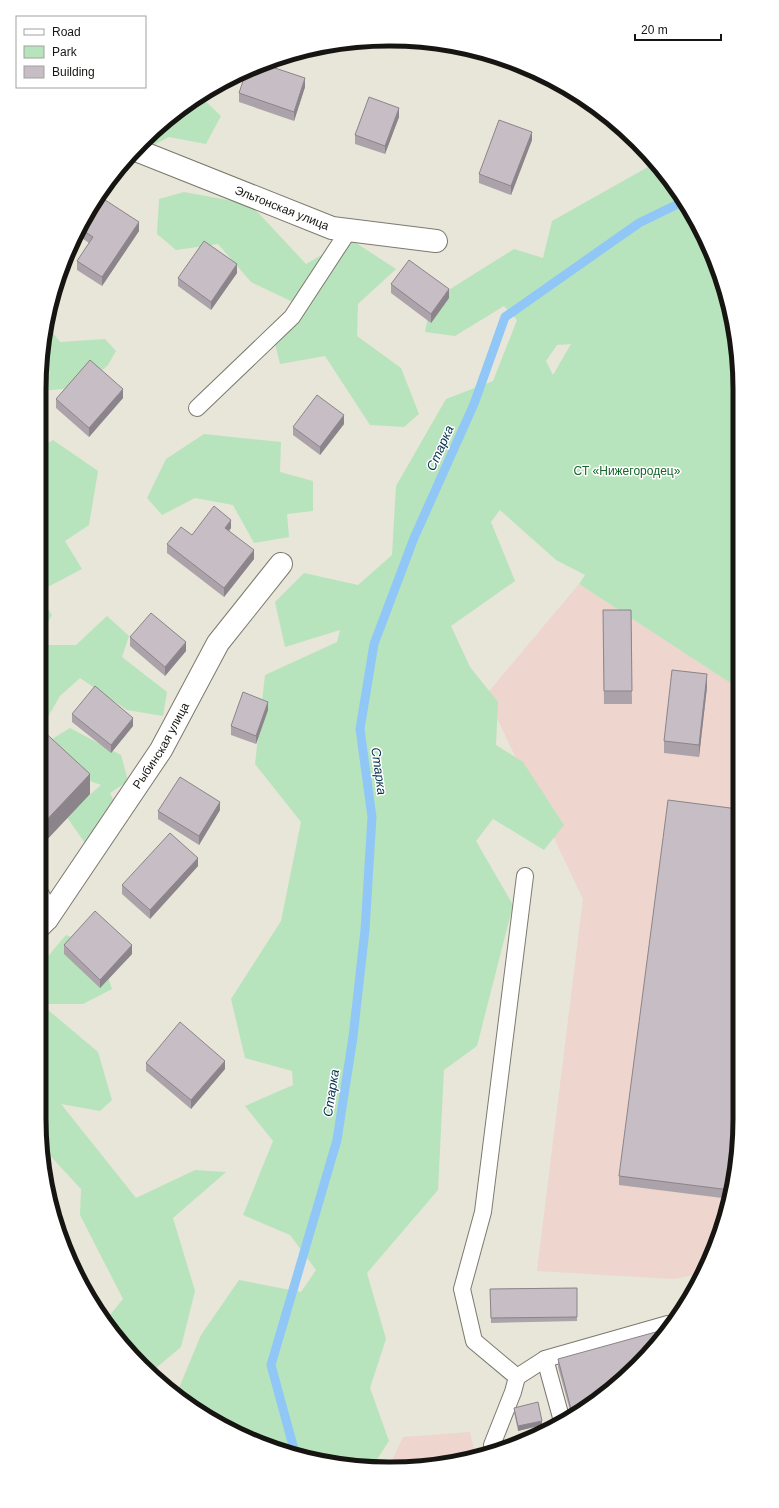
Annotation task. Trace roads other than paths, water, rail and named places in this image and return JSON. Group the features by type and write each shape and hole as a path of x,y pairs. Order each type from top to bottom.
{"street":[{"name":"Эльтонская улица","path":"142,152 332,228 436,241"},
{"name":"Рыбинская улица","path":"46,919 161,750 218,643 281,564"}],"lane":[{"path":"197,408 292,317 349,230"},
{"path":"517,1377 474,1341 462,1289 483,1212 525,876"},
{"path":"492,1446 513,1392 517,1377 545,1359 664,1325"},
{"path":"545,1359 561,1416"}],"waterway":[{"name":"Старка","path":"294,1448 271,1365 337,1140 353,1037 365,930 372,817 360,729 374,644 414,538 474,404 505,317 639,223 678,204"}],"park label":[{"name":"СТ «Нижегородец»","path":"627,471"}]}
